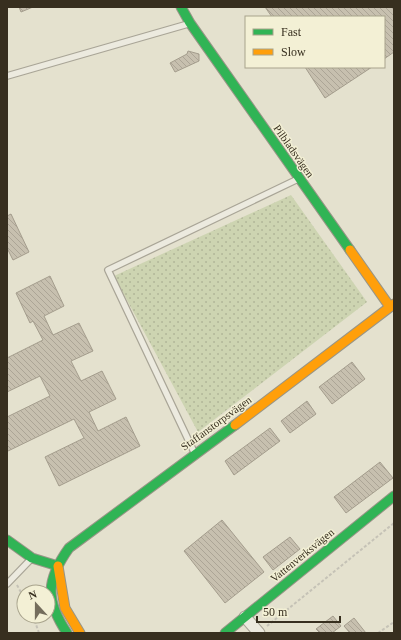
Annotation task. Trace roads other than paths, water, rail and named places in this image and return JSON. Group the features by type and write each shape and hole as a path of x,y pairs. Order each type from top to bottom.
{"street":[{"name":"Pilbladsvägen","path":"181,7 190,23 299,178 392,306"},
{"name":"Staffanstorpsvägen","path":"67,633 57,617 50,593 50,579 63,556 79,539 356,335 392,306"},
{"name":"Vattenverksvägen","path":"224,633 394,496"},
{"path":"7,540 32,558 58,566 65,608 80,633"},
{"path":"245,616 258,633"}],"lane":[{"path":"7,76 190,23"},
{"path":"195,454 108,270 299,178"},
{"path":"7,584 32,558"}]}
